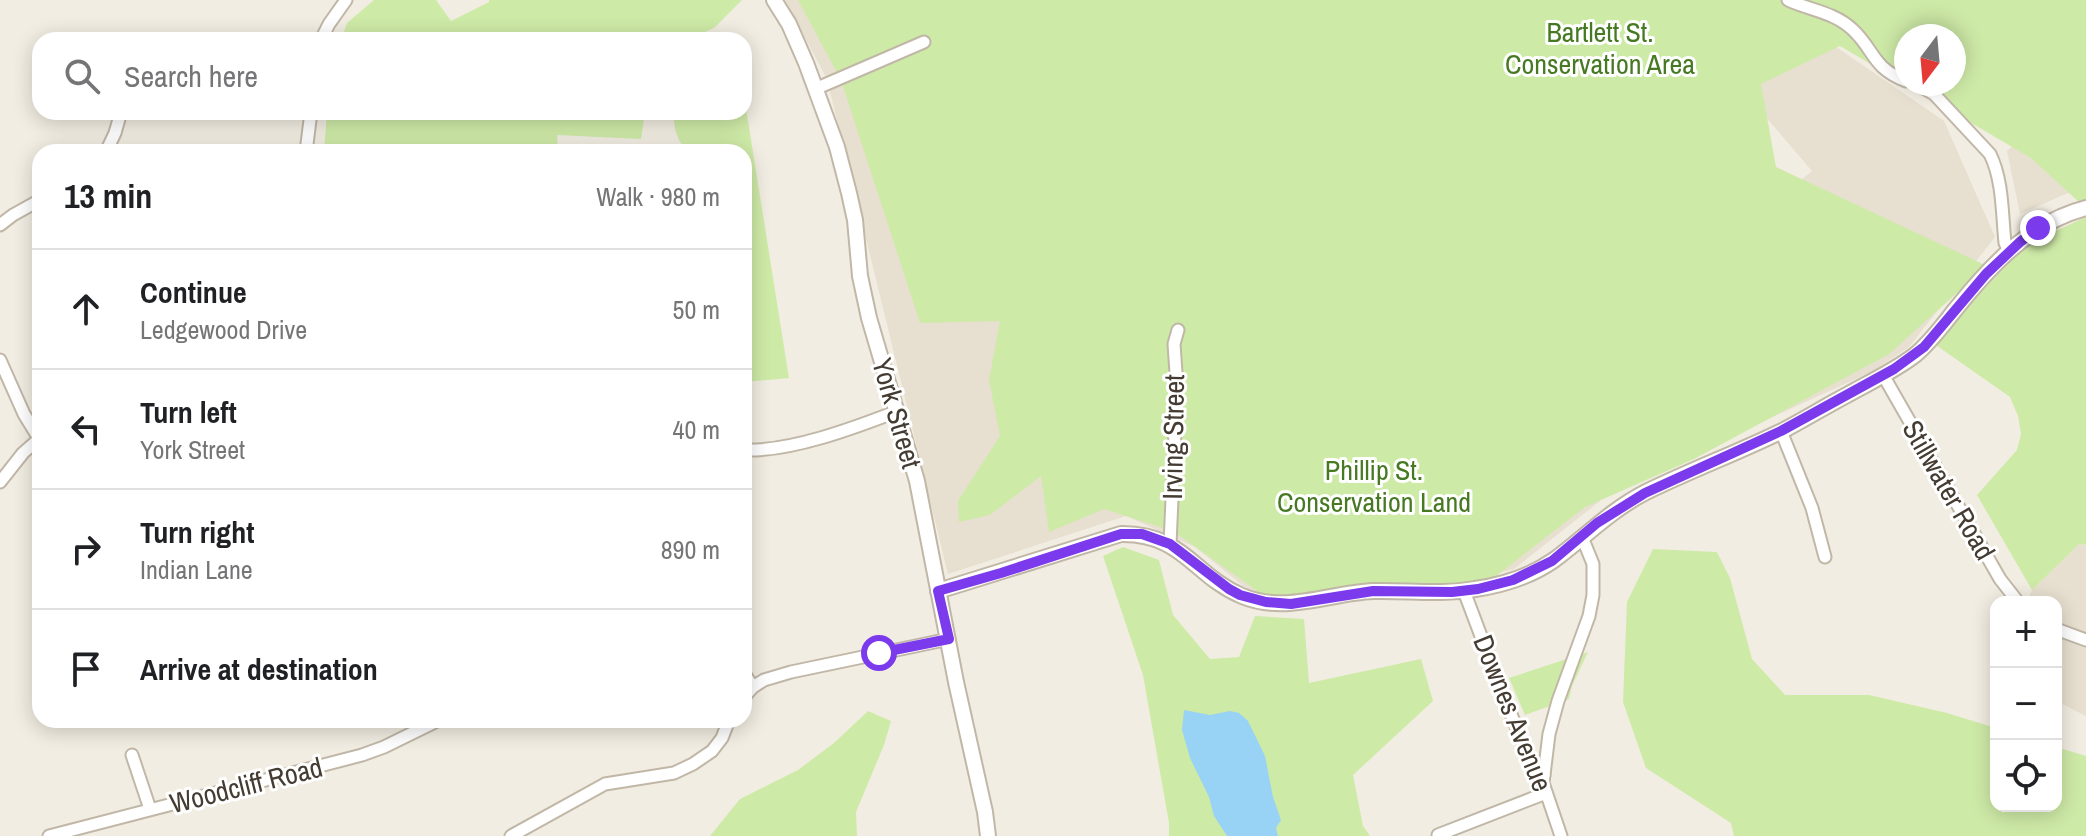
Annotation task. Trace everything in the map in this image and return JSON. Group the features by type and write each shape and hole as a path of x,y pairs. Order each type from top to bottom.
{"street":[{"path":"325,32 346,0"},
{"name":"York Street","path":"774,0 798,43 837,147 849,193 869,318 917,481 988,836"},
{"path":"1788,0 1838,18 1859,36 1881,66 1894,75"},
{"path":"815,89 924,42"},
{"path":"1936,96 1990,154 1995,164 2005,243 2010,251"},
{"path":"110,144 119,120"},
{"path":"307,144 310,120"},
{"path":"0,225 32,204"},
{"path":"938,591 1121,534 1142,534 1170,544 1229,589 1266,602 1291,604 1373,591 1464,591 1527,575 1552,561 1619,508 1645,493 1781,431 1901,364 1924,347 1967,295 2010,251 2038,228 2086,208"},
{"name":"Irving Street","path":"1170,544 1177,387 1174,344 1178,330"},
{"path":"0,360 32,426"},
{"name":"Stillwater Road","path":"1883,375 2012,596"},
{"path":"752,450 767,451 807,441 898,411"},
{"path":"1781,431 1812,508 1825,557"},
{"path":"0,482 32,446"},
{"path":"1544,775 1549,734 1589,616 1593,595 1593,564 1582,537"},
{"name":"Downes Avenue","path":"1464,591 1532,764 1544,775 1546,793 1561,836"},
{"path":"2062,631 2086,640"},
{"path":"753,687 764,680 791,672 949,639"},
{"name":"Woodcliff Road","path":"49,836 85,832 150,809 362,755 423,728"},
{"path":"511,836 605,784 674,773 693,764 712,751 726,728"},
{"path":"132,755 150,809"},
{"path":"1438,835 1546,793"}],"shaded area":[{"path":"785,0 951,0 1279,384 1256,596 1195,547 1126,516 948,574 827,79"},
{"path":"1768,0 1894,87 1894,96 1908,96 1944,121 1995,237 1909,347 1873,371 1615,489 1514,569 1490,575 1516,418 1812,171 1706,47"},
{"path":"2084,80 2086,185 2020,214 2007,151"},
{"path":"2079,544 2086,546 2086,716 2062,704 2062,596 2030,596"}],"green space":[{"path":"374,0 436,0 451,21 489,0 742,0 714,28 705,32 344,32 347,23"},
{"path":"798,0 2086,0 2086,202 2080,203 2031,158 1925,96 1966,96 1966,24 1894,24 1894,78 1840,46 1761,84 1776,167 1987,266 1889,354 1694,459 1585,507 1491,580 1315,604 1256,596 1256,590 1173,531 1104,509 1049,532 1041,476 990,515 959,522 958,501 1000,436 989,380 1000,321 920,323 841,80"},
{"path":"326,120 644,120 641,139 557,135 558,144 325,144"},
{"path":"674,120 748,120 752,144 682,144"},
{"path":"752,146 789,378 752,381"},
{"path":"2086,217 2086,545 2079,544 2032,590 1977,495 2017,450 2021,434 2018,416 2010,397 1933,343 2027,244"},
{"path":"1123,547 1159,560 1173,615 1210,659 1239,657 1255,616 1304,619 1309,683 1421,659 1433,701 1353,775 1363,826 1370,836 1169,836 1143,675 1103,556"},
{"path":"1653,549 1717,552 1730,578 1752,659 1785,695 1869,695 1990,726 1990,812 2062,812 2062,749 2086,756 2086,836 1734,836 1731,823 1646,768 1623,702 1627,602"},
{"path":"1588,652 1569,699 1525,715 1509,678"},
{"path":"868,711 891,721 856,812 857,836 710,836 740,799 798,770 834,743"}],"water":[{"path":"1184,710 1210,715 1230,711 1239,713 1248,721 1265,756 1281,820 1276,828 1278,836 1227,836 1214,816 1209,797 1190,758 1182,730"}],"route":[{"path":"879,653 949,639 938,591 1121,534 1142,534 1170,544 1229,589 1253,600 1266,602 1291,604 1373,591 1452,592 1513,580 1540,569 1597,523 1645,493 1781,431 1918,353 1986,274 2038,228"}],"park label":[{"name":"Bartlett St. Conservation Area","path":"1600,48"},
{"name":"Phillip St. Conservation Land","path":"1374,486"}]}
